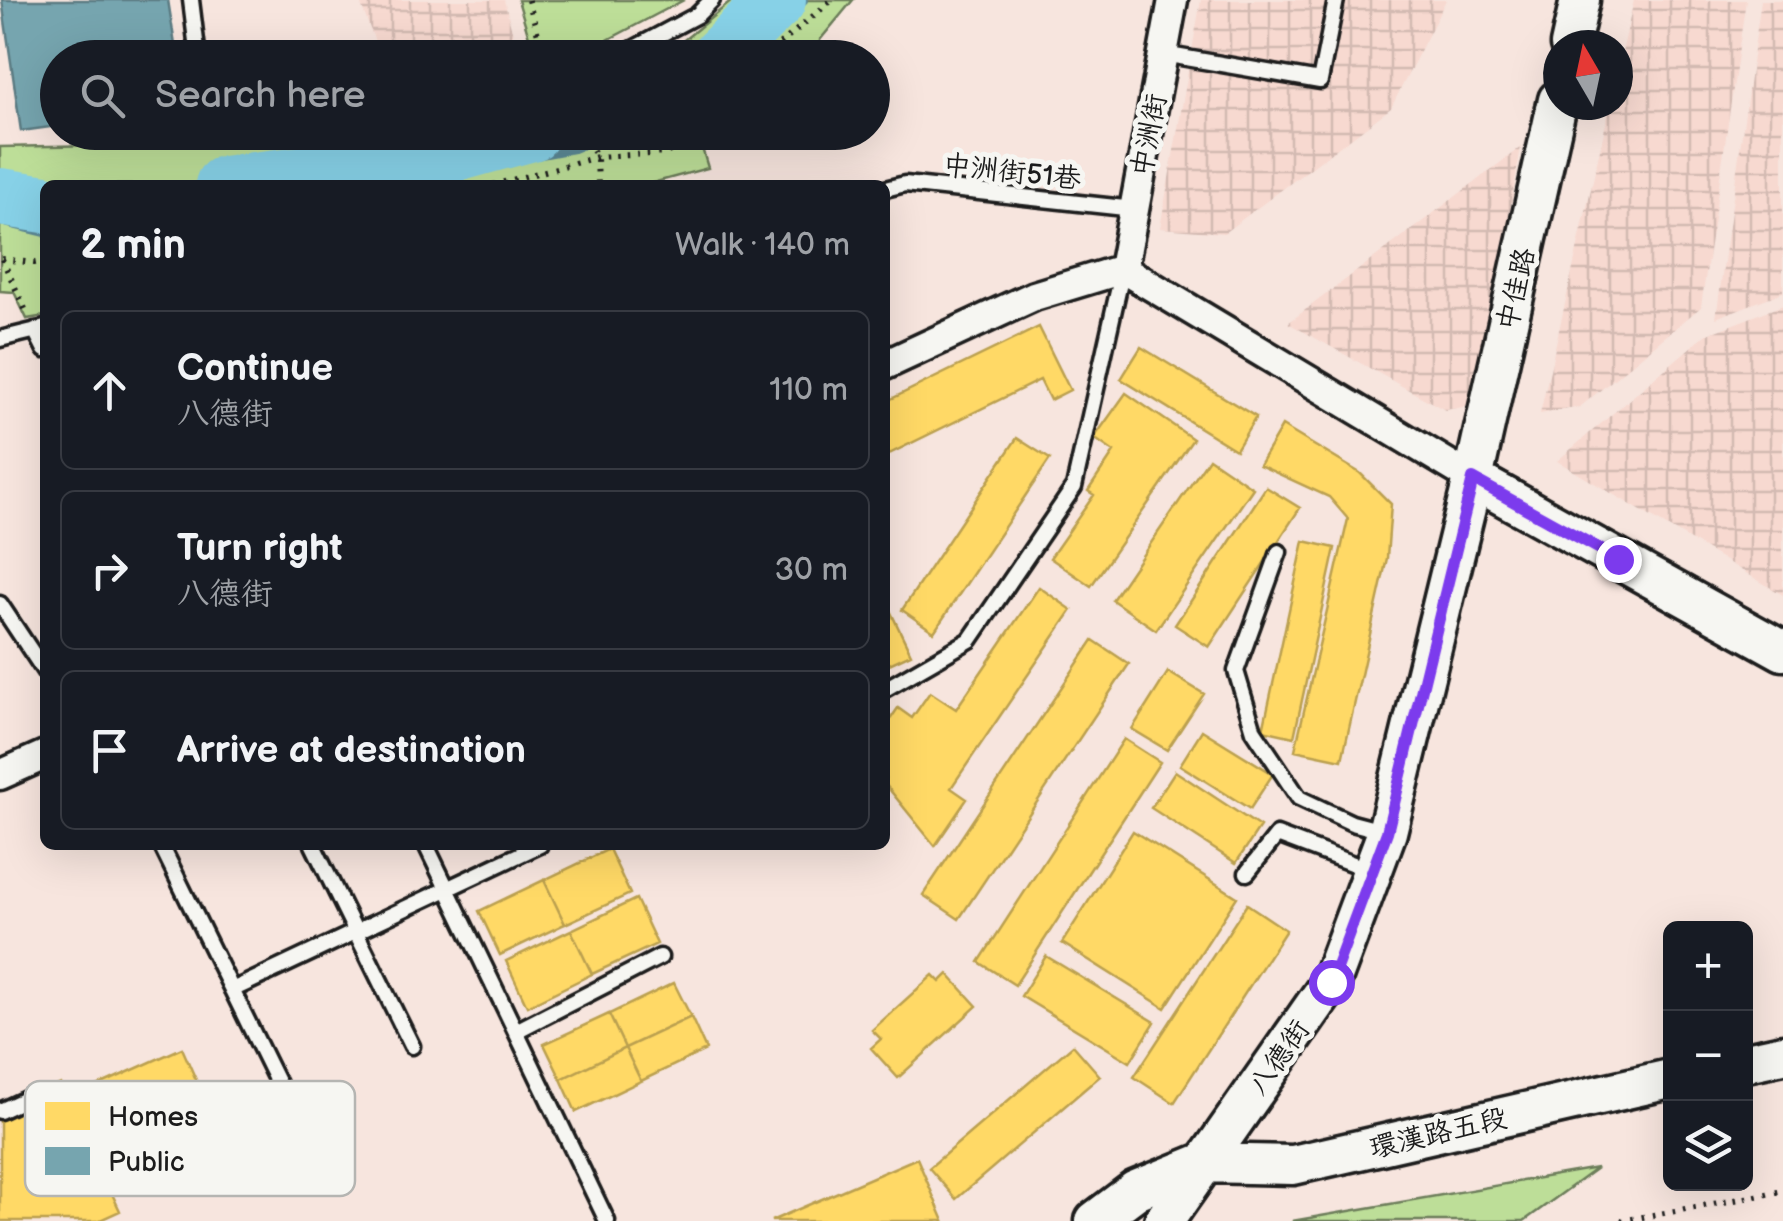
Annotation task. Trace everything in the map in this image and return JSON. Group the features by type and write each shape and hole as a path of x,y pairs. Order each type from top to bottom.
{"street":[{"name":"中洲街","path":"1122,269 1173,0"},
{"path":"1573,30 1580,0"},
{"name":"中佳路","path":"1473,479 1554,120"},
{"path":"890,363 1034,296 1122,269 1473,479 1783,651"},
{"name":"八德街","path":"1164,1221 1331,982 1387,832 1473,479"},
{"path":"0,775 40,756"},
{"path":"1753,1060 1783,1054"},
{"name":"環漢路五段","path":"1202,1163 1293,1165 1663,1082"},
{"path":"1095,1221 1136,1190 1202,1163"}],"lane":[{"path":"191,0 196,40"},
{"path":"650,40 698,14 712,0"},
{"path":"1164,54 1320,80 1336,0"},
{"name":"中洲街51巷","path":"890,188 905,184 1134,209"},
{"path":"890,685 970,640 1074,487 1122,269"},
{"path":"0,339 40,329"},
{"path":"1278,552 1236,671 1254,731 1300,798 1352,824 1387,832"},
{"path":"0,604 40,664"},
{"path":"1247,873 1277,835 1373,872"},
{"path":"163,850 277,1081"},
{"path":"316,850 412,1046"},
{"path":"429,850 607,1221"},
{"path":"232,990 529,850"},
{"path":"516,1030 660,957"},
{"path":"0,1111 25,1099"}],"path":[{"path":"528,0 540,40"},
{"path":"785,40 832,0"},
{"path":"592,150 598,180"},
{"path":"512,180 596,158 666,154 671,150"},
{"path":"1,259 40,262"},
{"path":"1,259 40,329"},
{"path":"1622,1221 1783,1191"}],"shaded area":[{"path":"359,0 504,0 515,40 374,40"},
{"path":"1201,0 1446,0 1391,108 1224,233 1160,228"},
{"path":"1634,0 1746,0 1701,307 1580,407 1540,414 1607,120 1633,120 1633,30 1627,30"},
{"path":"1761,0 1783,0 1783,292 1716,318"},
{"path":"1521,147 1476,405 1445,410 1288,323"},
{"path":"1783,305 1783,595 1557,461 1705,335"}],"green space":[{"path":"518,0 684,0 608,40 530,40"},
{"path":"733,0 853,0 820,40 684,40"},
{"path":"0,147 703,150 708,168 664,180 40,180 40,317 27,319 14,292 0,291"},
{"path":"1597,1168 1524,1221 1292,1221"}],"building: Homes":[{"path":"1039,327 1070,390 1050,400 1040,380 890,454 890,400"},
{"path":"1141,347 1256,417 1236,450 1121,379"},
{"path":"1126,393 1193,439 1091,586 1050,558 1094,495 1088,491 1114,452 1094,438"},
{"path":"1282,426 1360,473 1391,504 1387,558 1342,760 1295,750 1348,519 1329,497 1259,465"},
{"path":"1017,438 1050,459 934,632 902,610"},
{"path":"1209,458 1253,488 1156,630 1112,600"},
{"path":"1266,487 1300,508 1209,647 1175,625"},
{"path":"1304,541 1335,548 1294,737 1263,730"},
{"path":"1039,587 1072,610 951,788 967,799 935,846 890,790 890,720 898,708 912,718 930,692 956,709"},
{"path":"890,610 911,654 890,664"},
{"path":"1093,640 1129,664 959,919 923,895"},
{"path":"1168,672 1204,694 1167,750 1132,729"},
{"path":"1202,730 1273,774 1250,809 1180,765"},
{"path":"1124,739 1160,762 1015,985 979,962"},
{"path":"1175,771 1260,827 1236,863 1151,808"},
{"path":"1133,831 1237,897 1165,1008 1062,943"},
{"path":"609,850 630,894 565,924 544,880"},
{"path":"544,880 565,924 500,955 479,911"},
{"path":"636,899 657,944 592,974 571,930"},
{"path":"1247,904 1286,930 1174,1103 1134,1077"},
{"path":"571,930 592,974 527,1006 506,961"},
{"path":"1046,956 1155,1022 1130,1062 1021,996"},
{"path":"948,974 977,1006 898,1078 871,1048 881,1039 872,1030 933,975 940,982"},
{"path":"674,983 691,1017 625,1048 609,1014"},
{"path":"609,1014 625,1048 561,1079 544,1044"},
{"path":"691,1017 706,1050 641,1081 625,1048"},
{"path":"1073,1045 1100,1076 956,1199 929,1168"},
{"path":"182,1048 197,1081 108,1081"},
{"path":"625,1048 641,1081 576,1112 561,1079"},
{"path":"25,1101 25,1196 113,1196 120,1211 98,1221 0,1221 0,1113"},
{"path":"917,1158 944,1221 771,1221"}],"building: Public":[{"path":"2,0 168,0 174,40 40,40 40,128 21,131"}],"waterway":[{"path":"736,40 777,0"},
{"path":"761,40 803,0"},
{"path":"262,180 467,150"},
{"path":"403,180 562,150"},
{"path":"0,197 40,203"},
{"path":"0,221 40,231"}],"route":[{"path":"1331,982 1387,832 1473,479 1618,559"}]}
